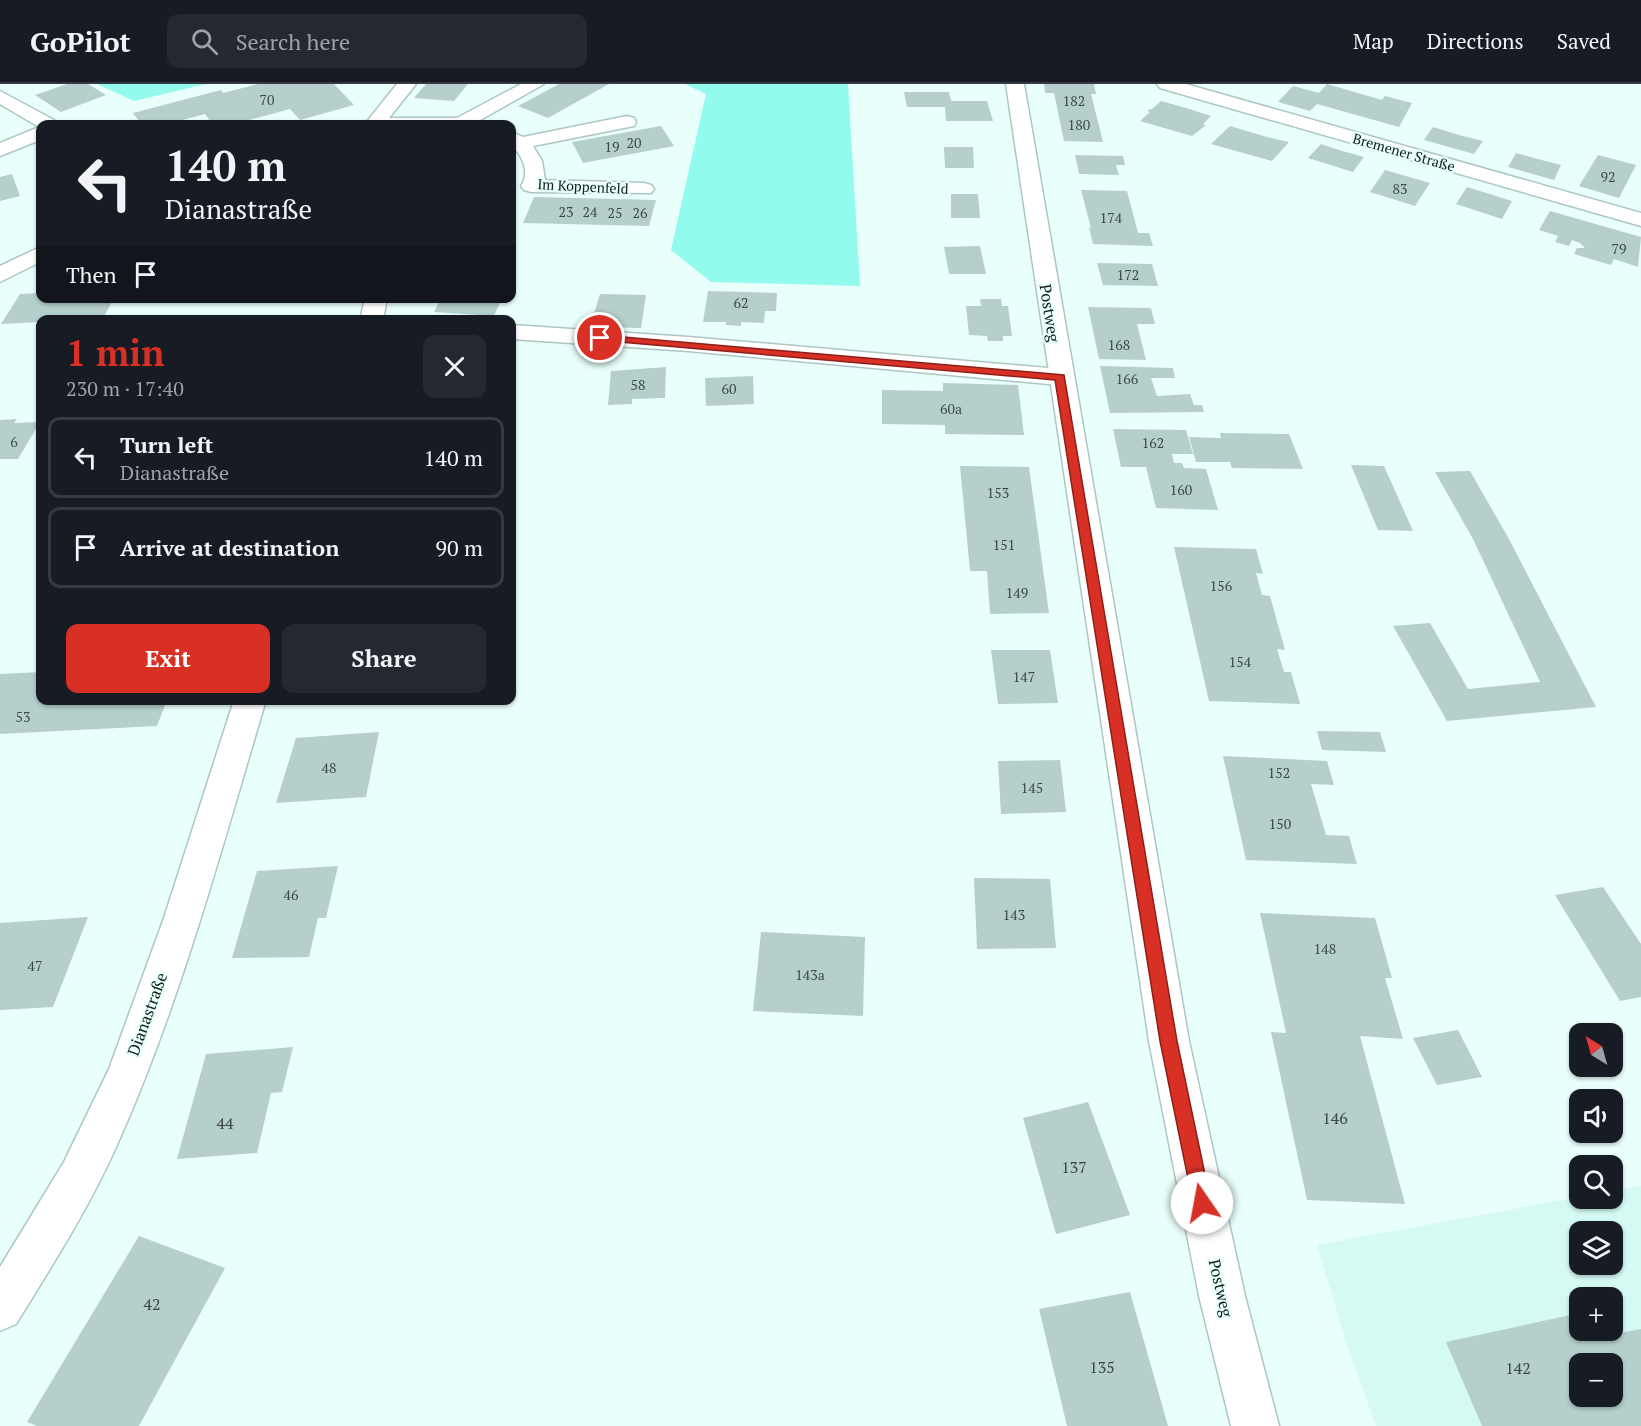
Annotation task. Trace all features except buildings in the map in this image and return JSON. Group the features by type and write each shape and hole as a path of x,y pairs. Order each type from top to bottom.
{"street":[{"path":"377,120 407,84"},
{"path":"469,120 535,84"},
{"name":"Postweg","path":"1015,84 1060,377 1169,1041 1222,1296 1255,1426"},
{"name":"Bremener Straße","path":"1166,84 1641,220"},
{"path":"0,96 40,120"},
{"name":"Im Koppenfeld","path":"516,141 627,122"},
{"path":"0,150 36,135"},
{"name":"Im Koppenfeld","path":"516,141 530,156 536,170 535,180 531,186 644,189"},
{"path":"0,275 36,256"},
{"path":"516,332 688,344 1060,377"},
{"name":"Dianastraße","path":"0,1308 61,1209 102,1131 131,1060 177,931 248,705"}],"shaded area":[{"path":"1641,1186 1641,1426 1376,1426 1346,1342 1317,1245 1569,1199 1569,1209 1623,1209 1623,1189"}],"green space":[{"path":"97,84 206,84 134,101"},
{"path":"685,84 848,84 860,286 711,282 671,250 706,94"}],"route":[{"path":"600,338 1060,377 1169,1041 1202,1203"}]}
